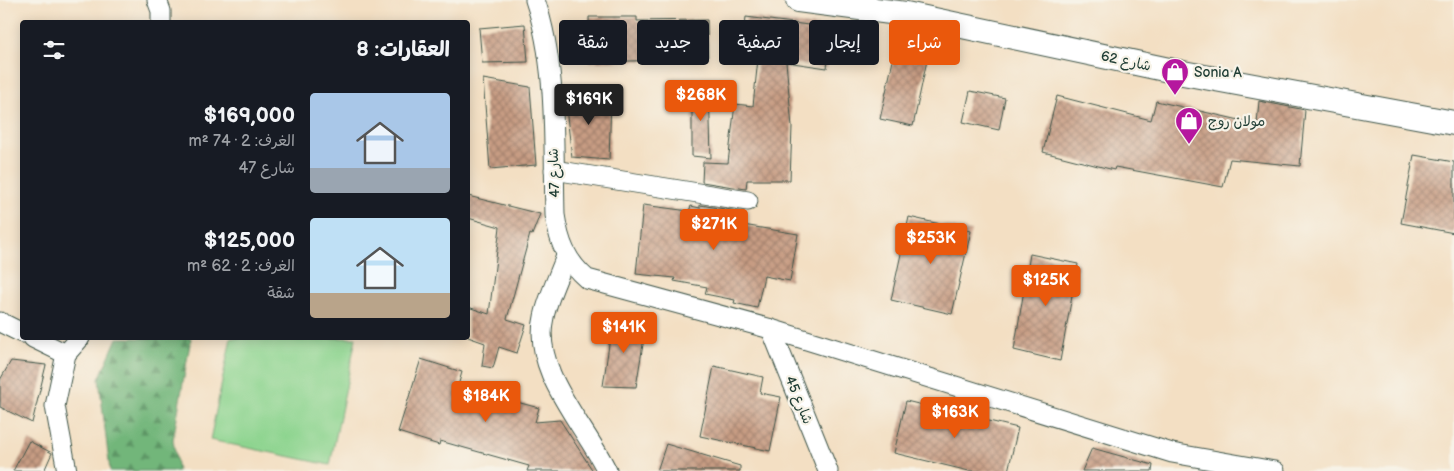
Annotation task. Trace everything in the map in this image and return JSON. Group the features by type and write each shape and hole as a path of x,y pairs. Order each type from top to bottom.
{"street":[{"path":"157,0 161,11 161,20"},
{"name":"شارع 47","path":"535,0 544,27 550,68 558,235 566,256"},
{"name":"شارع 62","path":"798,0 906,14 1183,73 1454,123"},
{"path":"554,170 748,201"},
{"path":"566,256 587,279 770,329 1172,453 1275,471"},
{"path":"566,256 543,319 544,349 552,378 599,454 607,471"},
{"path":"0,322 20,332"},
{"name":"شارع 45","path":"770,329 828,471"},
{"path":"37,340 66,354"},
{"path":"66,471 55,406 66,354 78,340"}],"green space":[{"path":"116,340 191,340 173,440 178,471 110,471 99,379"},
{"path":"231,340 356,340 330,465 210,440"}],"building":[{"path":"589,17 637,17 637,61 627,61 627,20 589,20"},
{"path":"746,17 769,20 746,20"},
{"path":"525,24 528,62 482,63 479,28"},
{"path":"799,24 809,25 809,65 827,65 827,68 799,64"},
{"path":"757,65 786,65 792,127 790,180 747,180 746,189 702,182 703,162 728,163 735,104 753,106"},
{"path":"892,65 926,65 913,126 880,119"},
{"path":"483,79 530,87 536,165 490,169"},
{"path":"692,85 709,85 711,158 692,156"},
{"path":"970,91 1005,98 999,130 963,122"},
{"path":"564,92 611,99 609,160 572,157"},
{"path":"1057,96 1151,120 1156,101 1257,124 1259,101 1305,110 1300,166 1230,159 1223,187 1115,167 1114,170 1043,152"},
{"path":"1414,155 1454,162 1454,233 1401,223"},
{"path":"470,196 540,214 532,235 530,234 507,319 526,325 517,353 499,347 493,368 482,366 485,343 470,338 470,308 489,314 500,227 470,219"},
{"path":"643,205 689,211 691,206 700,208 700,205 744,212 743,225 798,234 790,281 764,276 757,308 734,303 735,300 705,294 707,287 674,281 675,278 636,274"},
{"path":"909,217 971,231 952,314 891,300"},
{"path":"1030,254 1078,264 1060,361 1014,350"},
{"path":"613,317 646,326 636,387 603,386"},
{"path":"421,359 462,372 458,386 539,408 535,422 560,420 593,471 527,471 529,466 440,441 439,445 398,432"},
{"path":"11,361 46,365 32,423 0,407 0,380"},
{"path":"714,366 763,377 760,393 781,397 770,451 700,436"},
{"path":"906,401 1018,428 1008,471 969,471 894,453"},
{"path":"29,441 52,453 44,471 13,471"},
{"path":"666,444 740,466 740,471 657,471"},
{"path":"1092,448 1153,465 1152,471 1082,471"}],"place":[{"name":"Sonia A","path":"1175,96"},
{"name":"مولان روج","path":"1189,145"}]}
